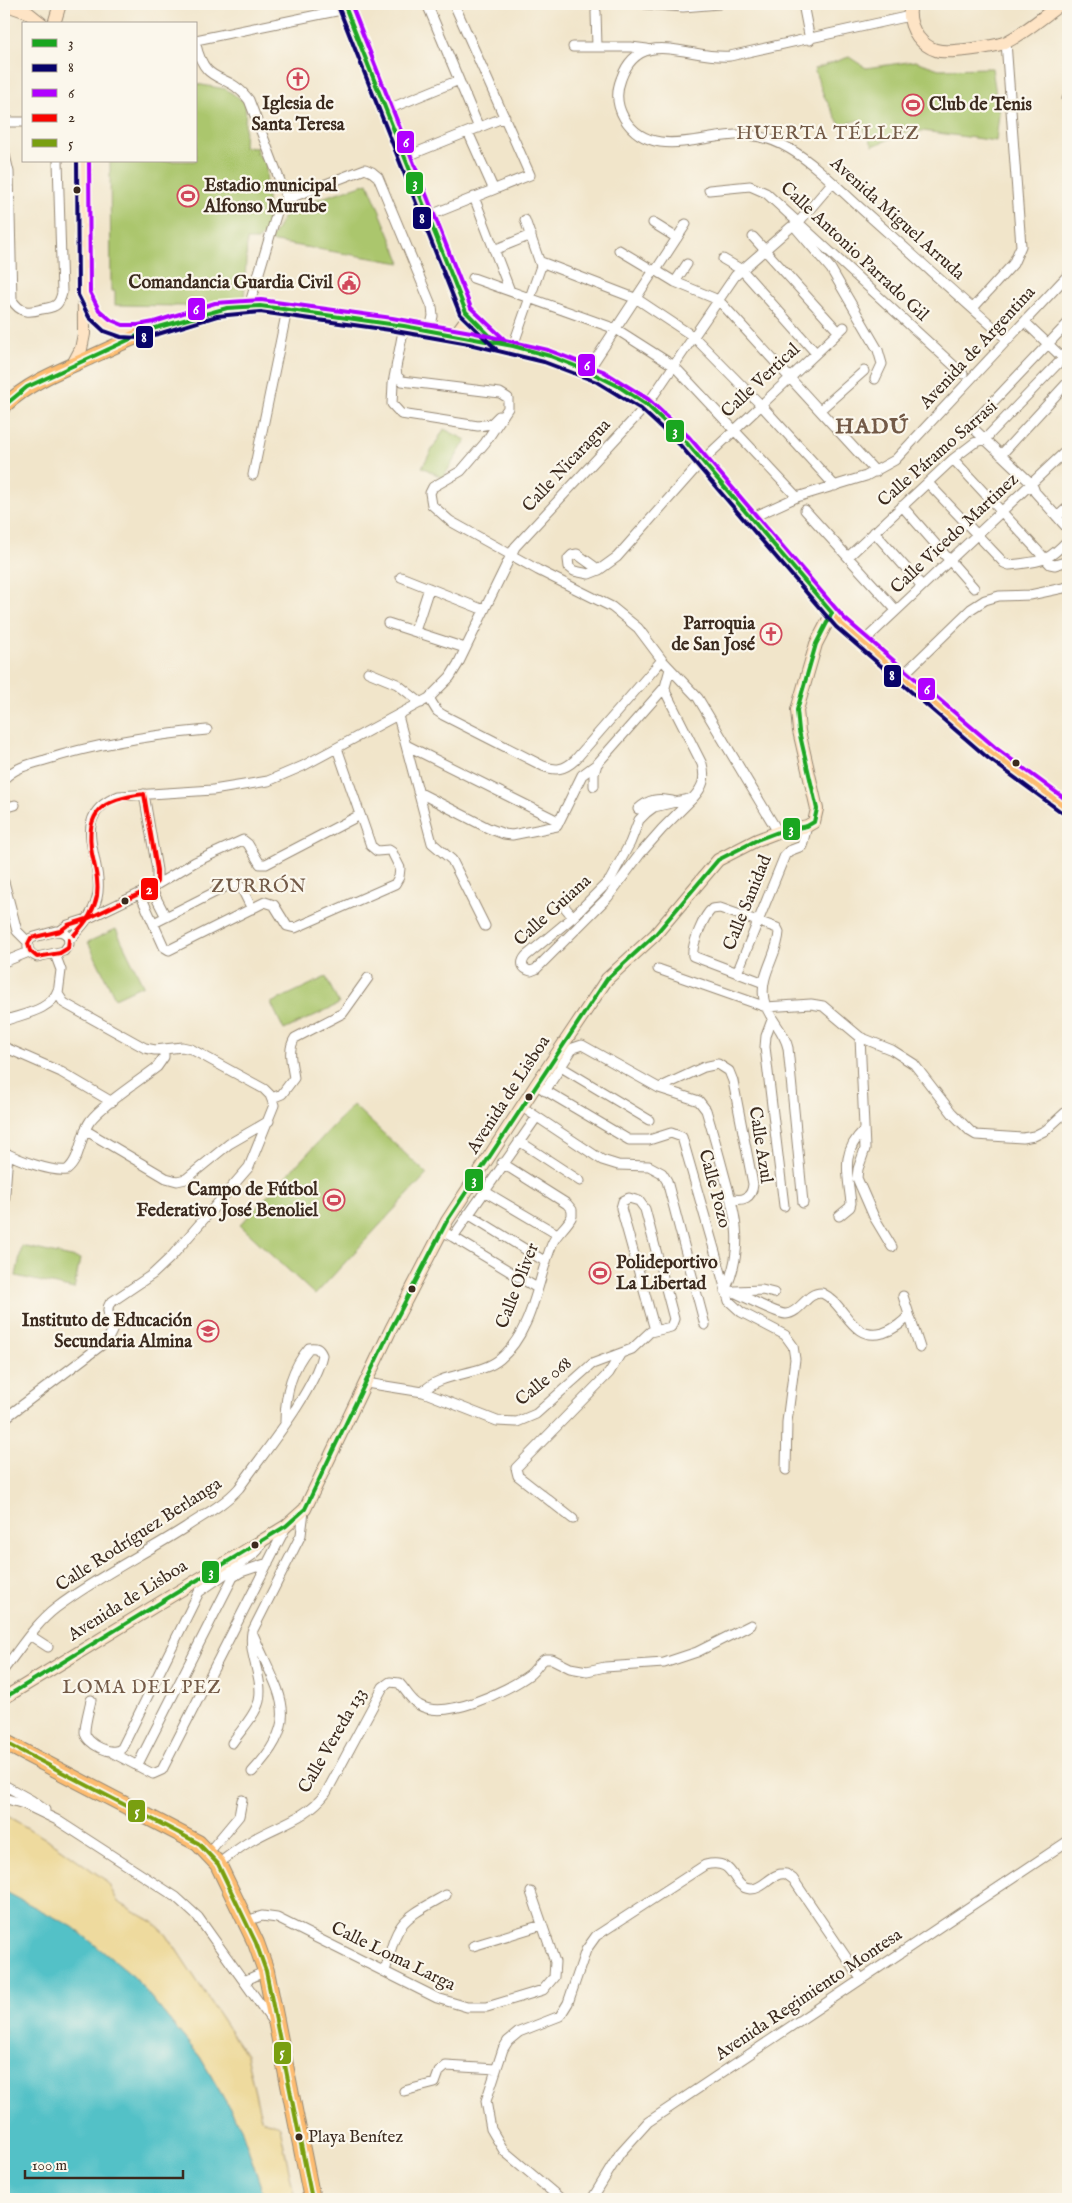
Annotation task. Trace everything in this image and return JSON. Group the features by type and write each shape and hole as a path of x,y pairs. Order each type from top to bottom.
{"highway":[{"path":"4,1742 198,1843 214,1858 246,1921 266,1971 280,2032 312,2199"}],"main road":[{"path":"4,406 28,387 152,329 210,311 248,306 430,330 550,356 588,370 618,386 647,405 685,441 832,613 862,642 992,753 1068,809"}],"street":[{"path":"4,4 27,12 40,22"},
{"path":"55,22 60,4"},
{"path":"427,4 479,128"},
{"path":"428,216 492,188 530,175 454,4"},
{"path":"645,4 683,7 719,4"},
{"path":"803,4 810,40"},
{"path":"574,47 648,49 657,47 704,56 721,57 810,40 911,10 912,26 922,42 936,50 988,47 1006,42 1061,4"},
{"path":"198,40 345,6 466,312 466,320 455,335"},
{"path":"596,12 597,47"},
{"path":"973,308 1013,264 1021,246 1006,42"},
{"name":"Avenida Miguel Arruda","path":"648,49 627,66 618,89 618,105 621,113 636,132 648,139 662,143 736,135 768,139 800,156 1008,340"},
{"path":"198,53 200,61 206,70 241,89 248,100 287,198"},
{"path":"386,110 459,80"},
{"path":"404,157 505,117"},
{"path":"4,122 22,122"},
{"path":"468,132 492,188"},
{"path":"4,151 9,172 12,300 16,307 23,311 31,312 52,307 58,303 62,293 58,162"},
{"path":"72,366 79,355 83,342 83,162"},
{"path":"248,306 278,208 287,198 361,169 369,170 375,174 388,198 432,307 433,316 430,330"},
{"name":"Calle Nicaragua","path":"88,919 97,898 98,885 91,852 90,827 100,807 109,800 119,796 213,790 268,781 303,766 425,701 450,677 511,555 521,540 647,405 718,301 742,270 794,225 832,183"},
{"name":"Calle Antonio Parrado Gil","path":"709,190 743,186 757,188 766,193 794,225 964,374"},
{"path":"474,197 510,291"},
{"path":"466,312 506,345 530,298 540,271 541,262 525,220"},
{"path":"653,223 677,238"},
{"path":"588,370 686,224"},
{"path":"794,225 831,269 878,350 882,364 875,379"},
{"path":"494,250 531,235"},
{"path":"753,237 764,249"},
{"name":"Calle Vertical","path":"599,570 617,557 702,461 734,428 841,329 764,249"},
{"path":"620,250 675,282 718,301 790,376 876,472"},
{"path":"723,259 742,270 815,352"},
{"path":"541,262 637,298 694,337 760,404 835,486"},
{"path":"675,282 687,264"},
{"name":"Avenida de Argentina","path":"751,518 798,497 876,472 904,452 1068,275"},
{"path":"473,278 616,329 674,366 798,497"},
{"path":"84,294 94,313 110,328 138,333 152,329"},
{"path":"253,475 287,310"},
{"path":"1025,322 1048,344 1067,358"},
{"path":"1068,323 974,421 972,428 1032,484 1035,492 1068,529"},
{"path":"404,326 392,404 401,414 478,426 490,424 508,408"},
{"name":"Calle Páramo Sarrasi","path":"848,557 953,459 974,443 985,439 1067,358"},
{"path":"396,369 397,376 402,381 505,394 510,402 508,408 474,458 461,471 433,487 430,499 436,509 450,521 511,555 612,607 638,628 662,660 702,703 778,832"},
{"path":"820,410 864,371"},
{"path":"1001,455 1068,382"},
{"name":"Calle Vicedo Martinez","path":"862,642 1068,449"},
{"path":"953,459 1047,559 1055,565 1068,561"},
{"path":"928,483 1004,564 1009,565 1047,559 1068,540"},
{"path":"902,506 974,588"},
{"path":"1057,517 1068,507"},
{"path":"805,510 896,610"},
{"path":"874,532 922,586"},
{"path":"402,577 484,610"},
{"path":"902,676 971,609 984,600 999,596 1044,593 1068,587"},
{"path":"415,631 429,588"},
{"path":"807,826 814,822 817,809 799,731 797,710 816,644 832,613"},
{"path":"388,623 465,648"},
{"path":"368,672 397,684 425,701 443,715 543,766 560,770 575,760 662,660"},
{"path":"418,792 488,828 504,834 557,826 582,775 597,764 664,686 670,669"},
{"name":"Calle Guiana","path":"664,686 669,700 702,764 705,776 703,784 693,798 656,835 601,904 536,969 531,971 525,970 522,966 522,960 573,917 610,880 630,843 639,820 654,808 693,798"},
{"path":"398,716 432,843 452,860 485,926"},
{"path":"4,779 17,769 73,751 118,740 206,730"},
{"path":"406,745 556,820 558,824"},
{"path":"140,894 164,947 172,950 265,902 270,902 274,905 287,926 295,928 395,884 399,877 400,868 394,855 388,850 373,850 338,748"},
{"path":"594,786 594,774 597,764"},
{"path":"144,794 158,876 152,888"},
{"path":"638,808 645,802 653,799 677,802"},
{"path":"4,808 15,805"},
{"path":"4,962 29,947 35,936 60,931 68,925 88,919 152,888 195,862 239,841 246,841 258,862 263,865 360,815"},
{"name":"Avenida de Lisboa","path":"4,1698 286,1526 304,1511 366,1383 448,1234 522,1107 540,1088 607,979 655,935 712,865 730,853 778,832 807,826"},
{"name":"Calle Sanidad","path":"737,973 785,856 788,851 802,846 807,826"},
{"path":"4,882 17,931 37,957 55,954 68,948 68,936 60,931"},
{"path":"154,923 231,884 241,887 252,909"},
{"path":"152,888 166,917"},
{"path":"563,905 573,917"},
{"path":"764,983 695,958 692,950 708,911 716,908 776,928 780,932 764,983 763,994 772,1020 784,1034 788,1048 803,1203"},
{"path":"69,940 88,919"},
{"path":"4,1419 107,1341 112,1331 108,1312 110,1303 152,1274 171,1257 249,1167 274,1105 272,1098 264,1089 199,1052 182,1047 164,1050 145,1048 64,1003 58,994 61,970 55,954"},
{"path":"658,969 766,1007 811,1004 823,1006 860,1036 892,1050 914,1064 952,1113 976,1135 1023,1138 1034,1136 1046,1130 1068,1110"},
{"path":"272,1098 282,1094 294,1078 290,1051 291,1044 295,1038 343,1014 368,978"},
{"path":"4,1021 49,1005 59,988"},
{"path":"772,1020 767,1030 765,1047 784,1206"},
{"path":"860,1036 865,1149 858,1168 857,1178 874,1217 892,1247"},
{"path":"540,1088 561,1067 576,1046 582,1045 659,1088 699,1101 706,1110 737,1224 737,1252 728,1291"},
{"path":"4,1047 61,1072 112,1102"},
{"path":"4,1206 6,1153 34,1164 67,1170 74,1162 85,1130 94,1117 161,1062 164,1050"},
{"name":"Calle Azul","path":"659,1088 704,1067 718,1064 729,1071 733,1081 753,1184 752,1193 746,1198 739,1200 730,1198"},
{"path":"561,1067 648,1120"},
{"name":"Calle Pozo","path":"540,1088 634,1141 649,1140 671,1133 682,1137 730,1301 736,1309 785,1335 794,1346 795,1358 788,1422 786,1470"},
{"path":"522,1107 597,1157 618,1165 649,1166 662,1173 668,1181 705,1325"},
{"path":"536,1118 502,1163 468,1214 448,1234 537,1288"},
{"path":"85,1130 176,1182 186,1179 229,1144 269,1121"},
{"path":"839,1216 851,1203 847,1179 848,1155 854,1141 864,1130"},
{"path":"519,1141 580,1181"},
{"name":"Calle Oliver","path":"424,1392 435,1383 487,1366 500,1359 523,1327 557,1234 572,1216 572,1210 567,1204 502,1163"},
{"path":"484,1191 557,1234"},
{"name":"Calle 068","path":"366,1383 424,1392 497,1421 517,1422 536,1414 592,1364 632,1349 647,1334 671,1326 674,1321 645,1210 642,1203 636,1199 626,1199 621,1208 655,1330"},
{"path":"468,1214 546,1262"},
{"path":"728,1291 756,1290 774,1293"},
{"path":"728,1291 783,1314 793,1312 812,1294 822,1293 830,1298 865,1334 874,1335 892,1330 909,1315"},
{"path":"903,1296 920,1348"},
{"name":"Calle Rodríguez Berlanga","path":"4,1669 44,1619 55,1609 82,1590 166,1540 232,1496 299,1403 321,1360 320,1350 314,1347 309,1348 305,1352 291,1378 286,1400 285,1422"},
{"path":"573,1519 518,1476 516,1468 609,1373 621,1353"},
{"path":"232,1743 253,1713 260,1695 251,1643 252,1632 301,1535 304,1511"},
{"path":"91,1700 85,1731 86,1738 92,1743 153,1774 162,1770 286,1526"},
{"path":"113,1753 119,1752 122,1748 199,1592 254,1554 264,1539"},
{"path":"137,1766 233,1577 241,1572 268,1563"},
{"name":"Calle Vereda 133","path":"214,1858 296,1820 315,1806 326,1793 384,1687 390,1682 399,1683 412,1700 424,1708 439,1711 447,1710 475,1703 524,1678 545,1659 552,1659 570,1668 587,1670 664,1663 697,1652 751,1625"},
{"path":"252,1632 281,1700 283,1715 281,1729 272,1748 252,1772"},
{"path":"31,1636 48,1647"},
{"path":"4,1785 31,1800 57,1820 176,1898 198,1918 280,2032"},
{"path":"4,1798 24,1804 57,1820"},
{"path":"214,1858 239,1816 242,1800"},
{"name":"Avenida Regimiento Montesa","path":"592,2199 620,2153 648,2122 1068,1841"},
{"path":"562,2199 504,2150 494,2137 488,2120 486,2101 505,2045 513,2036 560,2016 564,2010 586,1950 596,1936 696,1870 712,1863 727,1866 743,1886 748,1888 759,1887 779,1874 790,1876 861,1979"},
{"name":"Calle Loma Larga","path":"246,1921 262,1916 277,1918 437,1998 467,2007 487,2007 538,1992 551,1982 556,1967 531,1892"},
{"path":"385,1972 393,1938 403,1922 408,1916 446,1895"},
{"path":"473,1946 542,1925"},
{"path":"244,1981 266,1971"},
{"path":"404,2091 435,2083 438,2080 439,2072 446,2066 496,2069"}],"green space":[{"name":"Club de Tenis","path":"849,57 866,68 915,61 939,69 992,68 999,114 996,141 923,131 906,132 873,146 859,120 840,125 824,96 814,69"},
{"name":"Estadio municipal Alfonso Murube","path":"198,84 226,89 246,103 244,147 257,148 257,154 266,161 268,230 258,240 247,240 244,302 182,306 115,305 115,291 111,291 110,162 198,162"},
{"path":"368,183 401,263 270,241 285,215 315,200"},
{"path":"444,429 466,440 443,478 422,467"},
{"path":"116,929 143,985 115,998 88,942"},
{"path":"326,977 339,1004 284,1030 271,1003"},
{"name":"Campo de Fútbol Federativo José Benoliel","path":"353,1105 427,1174 315,1295 240,1225"},
{"path":"22,1246 80,1259 74,1289 16,1276"}],"sand":[{"path":"4,1814 58,1846 104,1879 118,1902 153,1922 166,1934 246,2055 261,2118 265,2122 280,2127 295,2199 265,2199 241,2128 200,2057 134,1977 4,1891"}],"water":[{"path":"4,1891 73,1927 134,1977 200,2057 241,2128 265,2199 4,2199"}],"transit line":[{"name":"3","path":"344,4 466,312 490,336 507,345"},
{"name":"6","path":"351,4 471,308 504,339"},
{"name":"8","path":"338,6 460,314 496,349"},
{"name":"8","path":"77,162 78,295 89,317 104,331 121,337 139,338 217,316 260,312 390,330 469,344 544,362 597,382 641,409 680,445 836,627 988,758 1064,814"},
{"name":"6","path":"89,162 90,292 99,310 111,320 123,325 138,325 154,322 215,303 261,300 392,318 471,332 548,350 603,371 648,399 689,437 844,618 996,748 1068,801"},
{"name":"3","path":"4,406 27,387 152,329 227,308 260,306 283,309 404,326 513,346 550,356 588,371 618,386 647,405 685,441 832,613"},
{"name":"3","path":"4,1698 286,1526 305,1509 391,1329 447,1221 607,979 655,935 718,860 757,840 778,832 807,826 814,822 817,809 799,731 797,710 816,644 832,613"},
{"name":"2","path":"60,931 68,925 87,919 151,888 157,882 157,870 144,794"},
{"name":"2","path":"74,935 82,927 94,907 97,896 97,880 90,839 94,817 100,809 118,799 144,794"},
{"name":"2","path":"60,931 31,938 28,944 30,951 37,957 60,953 68,948 69,940"},
{"name":"5","path":"4,1742 198,1843 218,1864 256,1943 266,1971 312,2199"}],"place":[{"name":"Iglesia de Santa Teresa","path":"298,79"},
{"name":"Club de Tenis","path":"913,105"},
{"name":"Estadio municipal Alfonso Murube","path":"188,196"},
{"name":"Comandancia Guardia Civil","path":"349,283"},
{"name":"Parroquia de San José","path":"771,634"},
{"name":"Campo de Fútbol Federativo José Benoliel","path":"334,1200"},
{"name":"Polideportivo La Libertad","path":"600,1273"},
{"name":"Instituto de Educación Secundaria Almina","path":"208,1331"},
{"name":"Playa Benítez","path":"299,2137"}],"district":[{"name":"HUERTA TÉLLEZ","path":"828,134"},
{"name":"HADÚ","path":"872,427"},
{"name":"ZURRÓN","path":"259,887"},
{"name":"LOMA DEL PEZ","path":"142,1688"}]}
